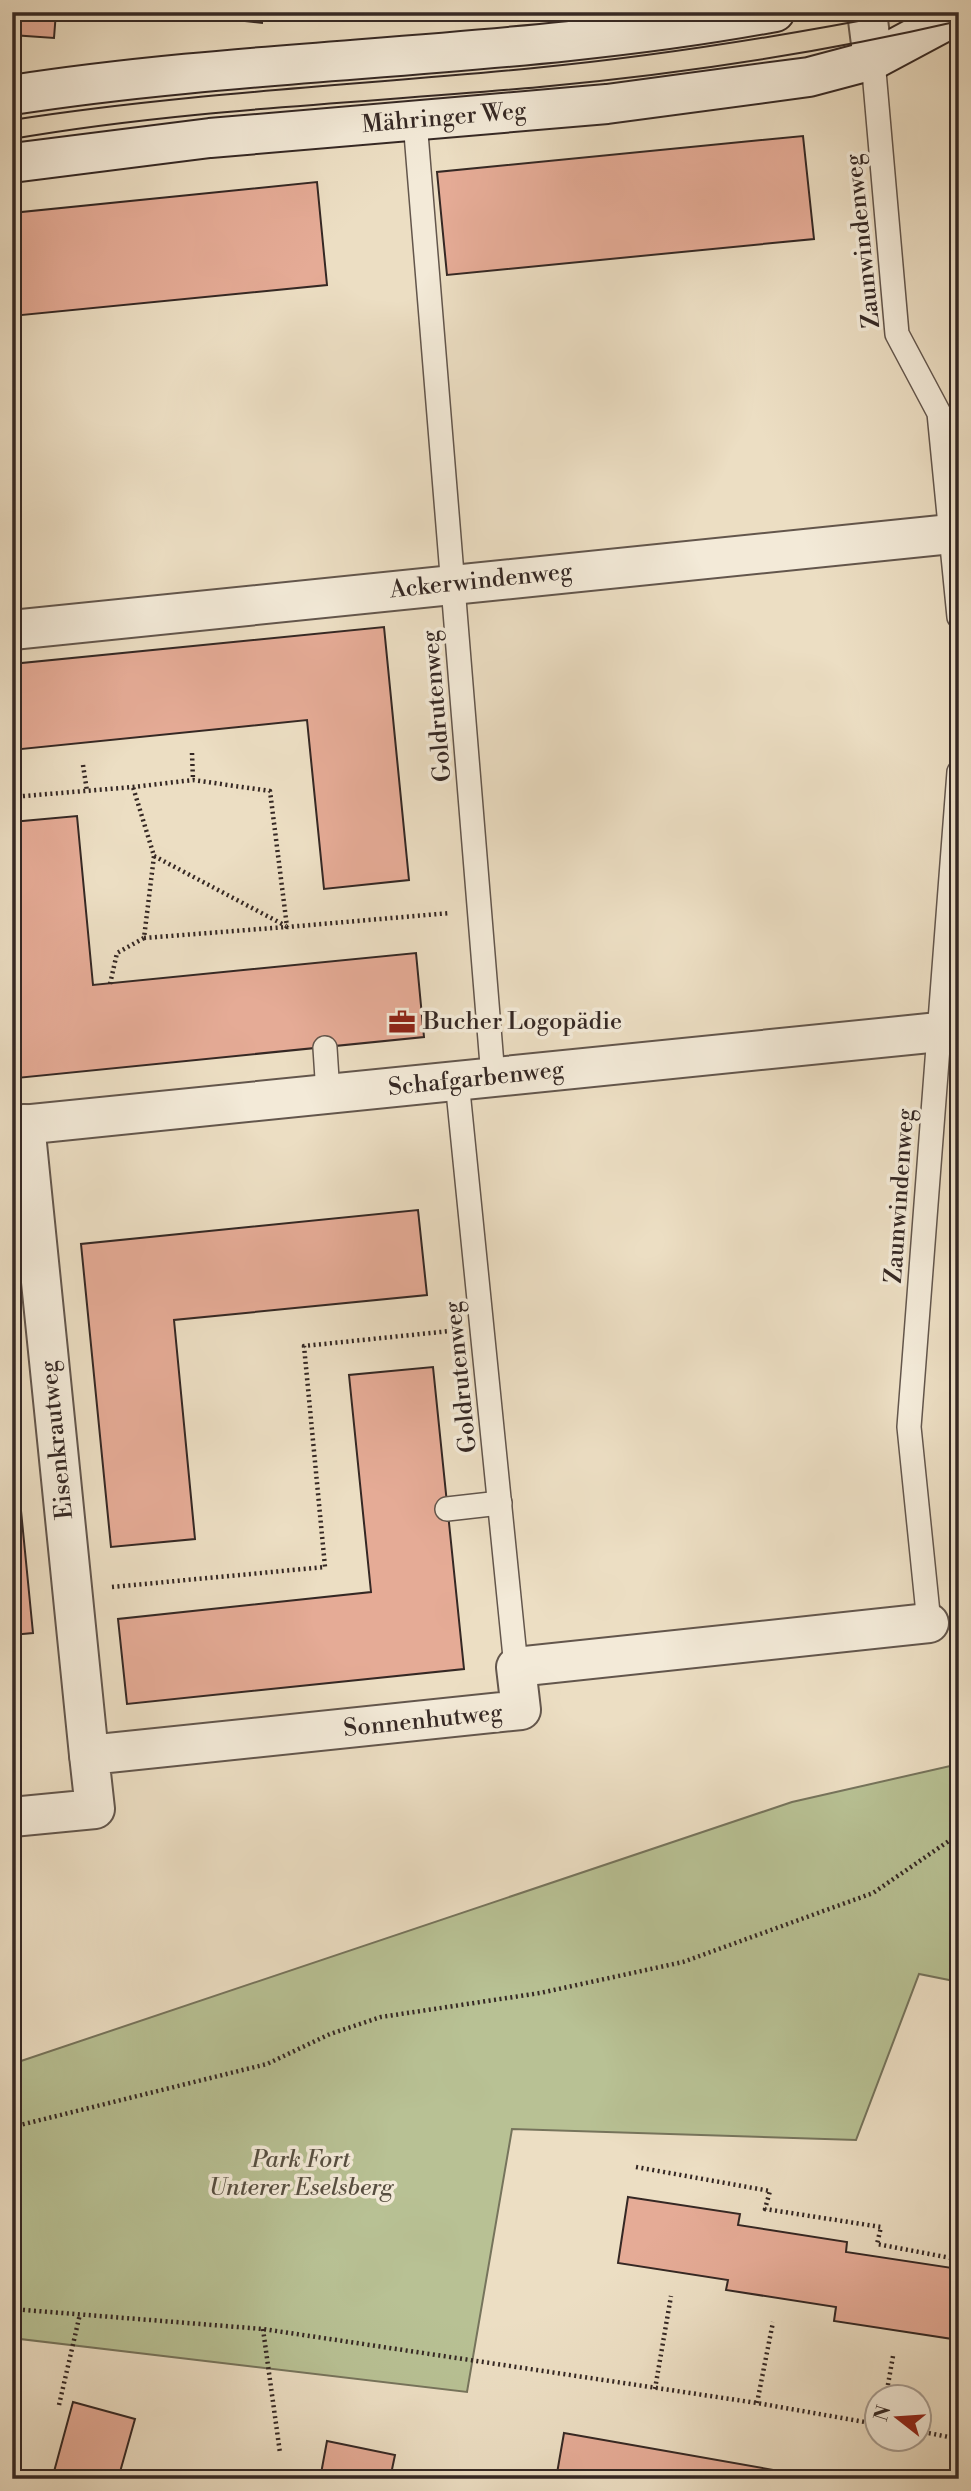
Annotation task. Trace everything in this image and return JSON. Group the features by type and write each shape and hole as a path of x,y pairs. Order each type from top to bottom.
{"street":[{"path":"12,95 131,79 657,32 775,12"},
{"path":"867,12 873,60"},
{"name":"Mähringer Weg","path":"12,163 146,145 681,95 809,77 873,60 959,14"},
{"name":"Ackerwindenweg","path":"12,630 951,534"},
{"name":"Schafgarbenweg","path":"19,1125 939,1032"},
{"name":"Eisenkrautweg","path":"19,1125 73,1591 89,1755"},
{"name":"Sonnenhutweg","path":"89,1755 521,1710 516,1667 929,1623"},
{"path":"12,1817 94,1809 89,1755"}],"lane":[{"name":"Zaunwindenweg","path":"873,60 897,334 939,413 959,617"},
{"name":"Goldrutenweg","path":"415,121 480,910 475,1079 500,1503 516,1667"},
{"name":"Zaunwindenweg","path":"929,1623 909,1427 959,772"},
{"path":"325,1048 328,1094"},
{"path":"447,1509 500,1503"}],"path":[{"path":"191,753 193,780"},
{"path":"83,765 87,791"},
{"path":"12,797 133,788 193,780 270,791 287,927"},
{"path":"133,788 154,856 144,938"},
{"path":"154,856 287,927"},
{"path":"110,984 117,953 144,938 480,910"},
{"path":"73,1591 325,1567 304,1346 430,1332"},
{"path":"12,2127 267,2064 330,2034 381,2017 540,1993 683,1962 873,1893 959,1835"},
{"path":"636,2168 770,2191 765,2209 881,2227 877,2244 956,2259 959,2249"},
{"path":"654,2389 671,2296"},
{"path":"12,2309 263,2329 757,2403 862,2421"},
{"path":"59,2405 80,2315"},
{"path":"757,2403 773,2322"},
{"path":"263,2329 280,2453"},
{"path":"888,2382 893,2356"},
{"path":"932,2434 959,2439"}],"green space":[{"name":"Park Fort Unterer Eselsberg","path":"959,1764 959,1982 919,1974 856,2140 512,2129 467,2392 12,2338 12,2064 792,1802"}],"building":[{"path":"12,12 56,12 54,38 12,35"},
{"path":"164,12 263,12 262,23"},
{"path":"803,136 814,239 447,275 437,172"},
{"path":"317,182 327,285 12,316 12,213"},
{"path":"384,627 409,880 324,889 307,720 12,750 12,664"},
{"path":"77,816 93,985 416,953 424,1037 17,1078 12,1026 12,822"},
{"path":"418,1210 427,1295 174,1320 195,1539 111,1547 81,1244"},
{"path":"433,1367 464,1669 127,1704 118,1619 371,1592 349,1375"},
{"path":"12,1419 33,1633 12,1635"},
{"path":"628,2197 740,2214 738,2225 847,2242 846,2252 959,2269 959,2340 834,2321 836,2307 726,2290 728,2280 618,2263"},
{"path":"73,2402 135,2419 118,2479 52,2479"},
{"path":"564,2433 802,2475 801,2479 556,2479"},
{"path":"327,2441 395,2455 390,2479 320,2479"}],"tram line":[{"path":"12,120 207,96 628,58 906,12"},
{"path":"12,139 143,120 646,76 803,53 959,21"}],"place":[{"name":"Bucher Logopädie","path":"402,1022"}]}
